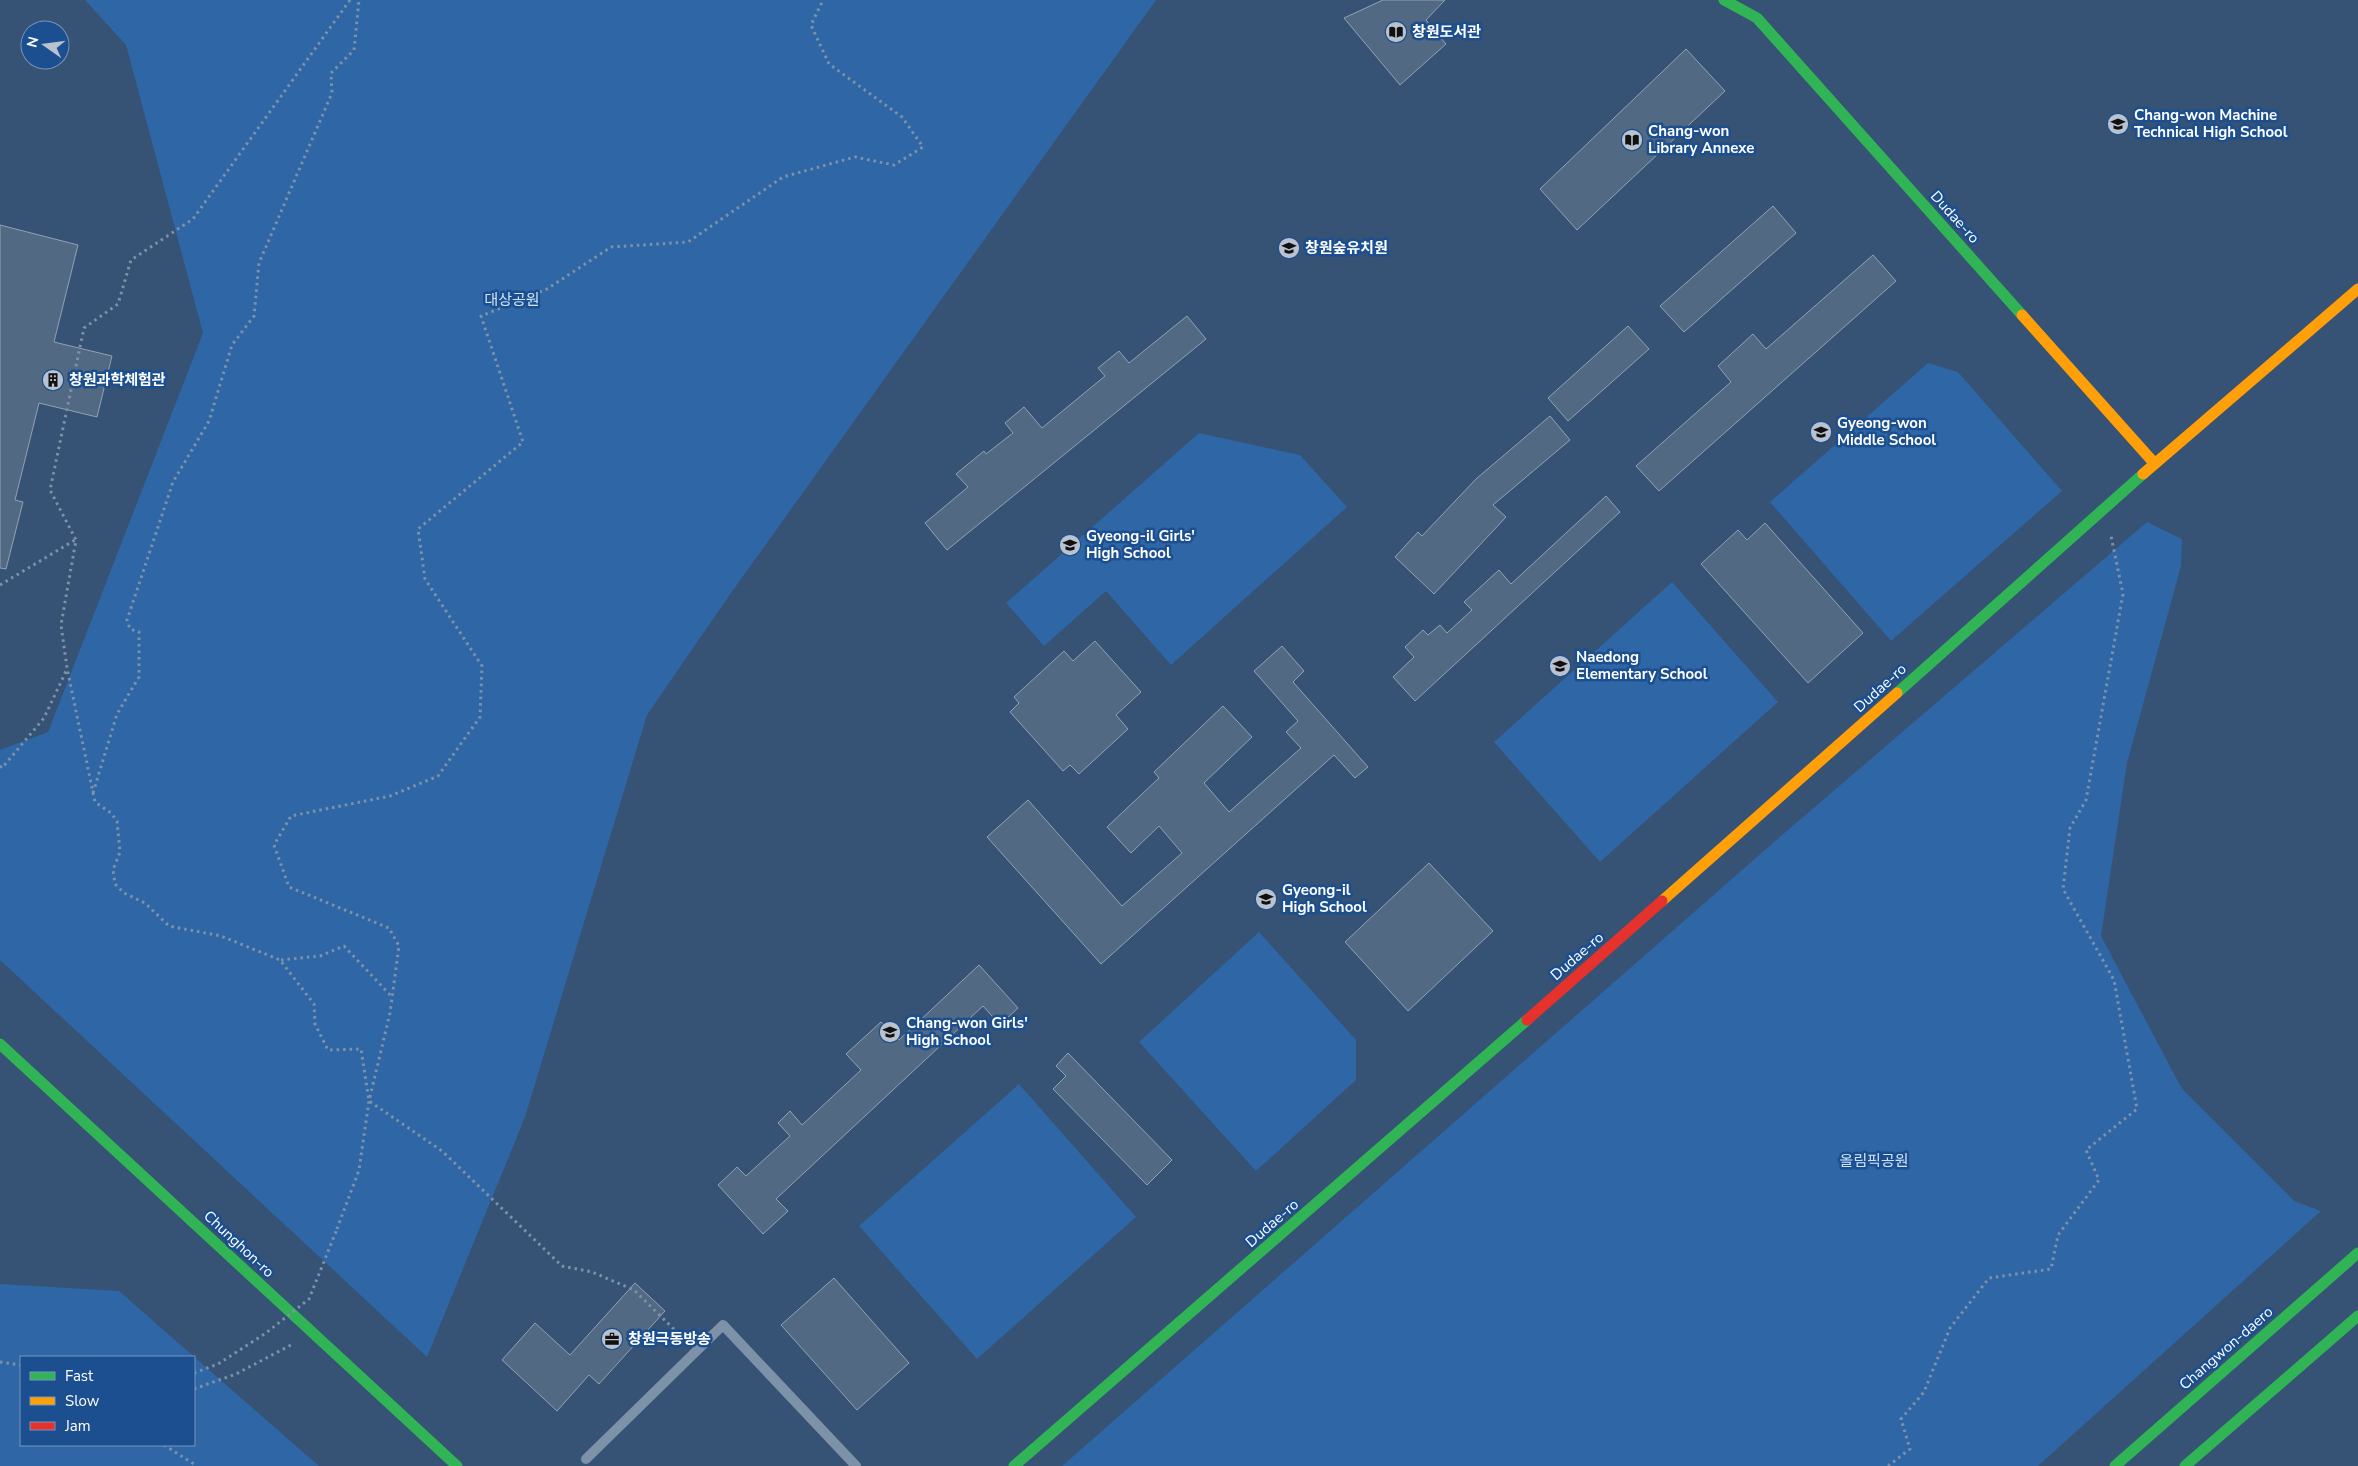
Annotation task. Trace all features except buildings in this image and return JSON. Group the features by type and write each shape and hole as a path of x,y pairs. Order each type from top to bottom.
{"street":[{"name":"Dudae-ro","path":"1724,0 1757,18 2155,464"},
{"name":"Dudae-ro","path":"1014,1466 1424,1111 2105,508 2358,289"},
{"name":"Chunghon-ro","path":"0,1044 457,1466"},
{"name":"Changwon-daero","path":"2115,1466 2358,1253"},
{"path":"2186,1466 2358,1316"}],"lane":[{"path":"586,1459 723,1325 856,1466"}],"path":[{"path":"350,0 193,219 131,260 118,304 84,328 50,490 76,540 61,625 67,668 95,802 111,813 117,821 120,852 113,870 115,884 124,893 145,903 169,926 221,936 280,960 320,956 344,946 392,997"},
{"path":"93,794 117,714 139,677 138,632 130,629 127,620 173,482 209,421 232,346 254,316 259,263 332,94 331,73 354,50 359,0"},
{"path":"195,1373 218,1364 266,1333 309,1299 358,1170 369,1101 392,997 399,946 389,928 289,887 274,845 291,816 390,796 438,776 480,717 482,666 425,579 418,529 523,442 481,316 547,289 611,246 688,242 782,177 855,157 894,165 922,147 902,117 829,64 811,25 822,0"},
{"path":"1888,1466 1910,1449 1901,1419 1924,1392 1950,1328 1989,1278 2050,1269 2058,1235 2099,1180 2086,1150 2136,1109 2114,980 2063,889 2070,828 2086,800 2123,594 2105,508"},
{"path":"0,585 76,540"},
{"path":"0,766 2,768 44,718 67,668"},
{"path":"280,960 314,1004 315,1024 328,1050 361,1049 369,1101 442,1151 562,1266 592,1272 634,1290 696,1351"},
{"path":"195,1389 236,1374 314,1333"},
{"path":"0,1362 20,1365"},
{"path":"166,1446 197,1466"}],"green space":[{"name":"대상공원","path":"85,0 1156,0 731,593 647,715 525,1117 427,1357 0,960 0,750 48,732 203,333 126,45"},
{"path":"1928,363 1958,372 2062,491 1891,641 1770,502"},
{"path":"1199,433 1300,455 1347,507 1171,665 1106,591 1044,646 1006,603"},
{"name":"올림픽공원","path":"2147,522 2182,539 2181,566 2127,763 2101,936 2182,1089 2294,1201 2321,1211 2038,1466 1062,1466 1774,842"},
{"path":"1672,582 1778,702 1600,862 1494,742"},
{"path":"1259,932 1356,1040 1356,1080 1256,1171 1139,1042"},
{"path":"1019,1084 1136,1217 977,1359 859,1226"},
{"path":"0,1284 119,1291 193,1356 20,1356 20,1446 195,1446 195,1358 319,1466 0,1466"}],"traffic: fast":[{"path":"1724,0 1757,18 2022,315"},
{"path":"1897,693 2143,474"},
{"path":"1014,1466 1527,1020"},
{"path":"0,1044 457,1466"},
{"path":"2115,1466 2358,1253"},
{"path":"2185,1466 2358,1316"}],"traffic: slow":[{"path":"2143,474 2358,289"},
{"path":"2022,315 2155,464"},
{"path":"1662,901 1897,693"}],"traffic: jam":[{"path":"1527,1020 1662,901"}],"place":[{"name":"창원도서관","path":"1396,32"},
{"name":"Chang-won Machine Technical High School","path":"2118,124"},
{"name":"Chang-won Library Annexe","path":"1632,140"},
{"name":"창원숲유치원","path":"1289,248"},
{"name":"창원과학체험관","path":"53,380"},
{"name":"Gyeong-won Middle School","path":"1821,432"},
{"name":"Gyeong-il Girls' High School","path":"1070,545"},
{"name":"Naedong Elementary School","path":"1560,666"},
{"name":"Gyeong-il High School","path":"1266,899"},
{"name":"Chang-won Girls' High School","path":"890,1032"},
{"name":"창원극동방송","path":"612,1339"}]}
